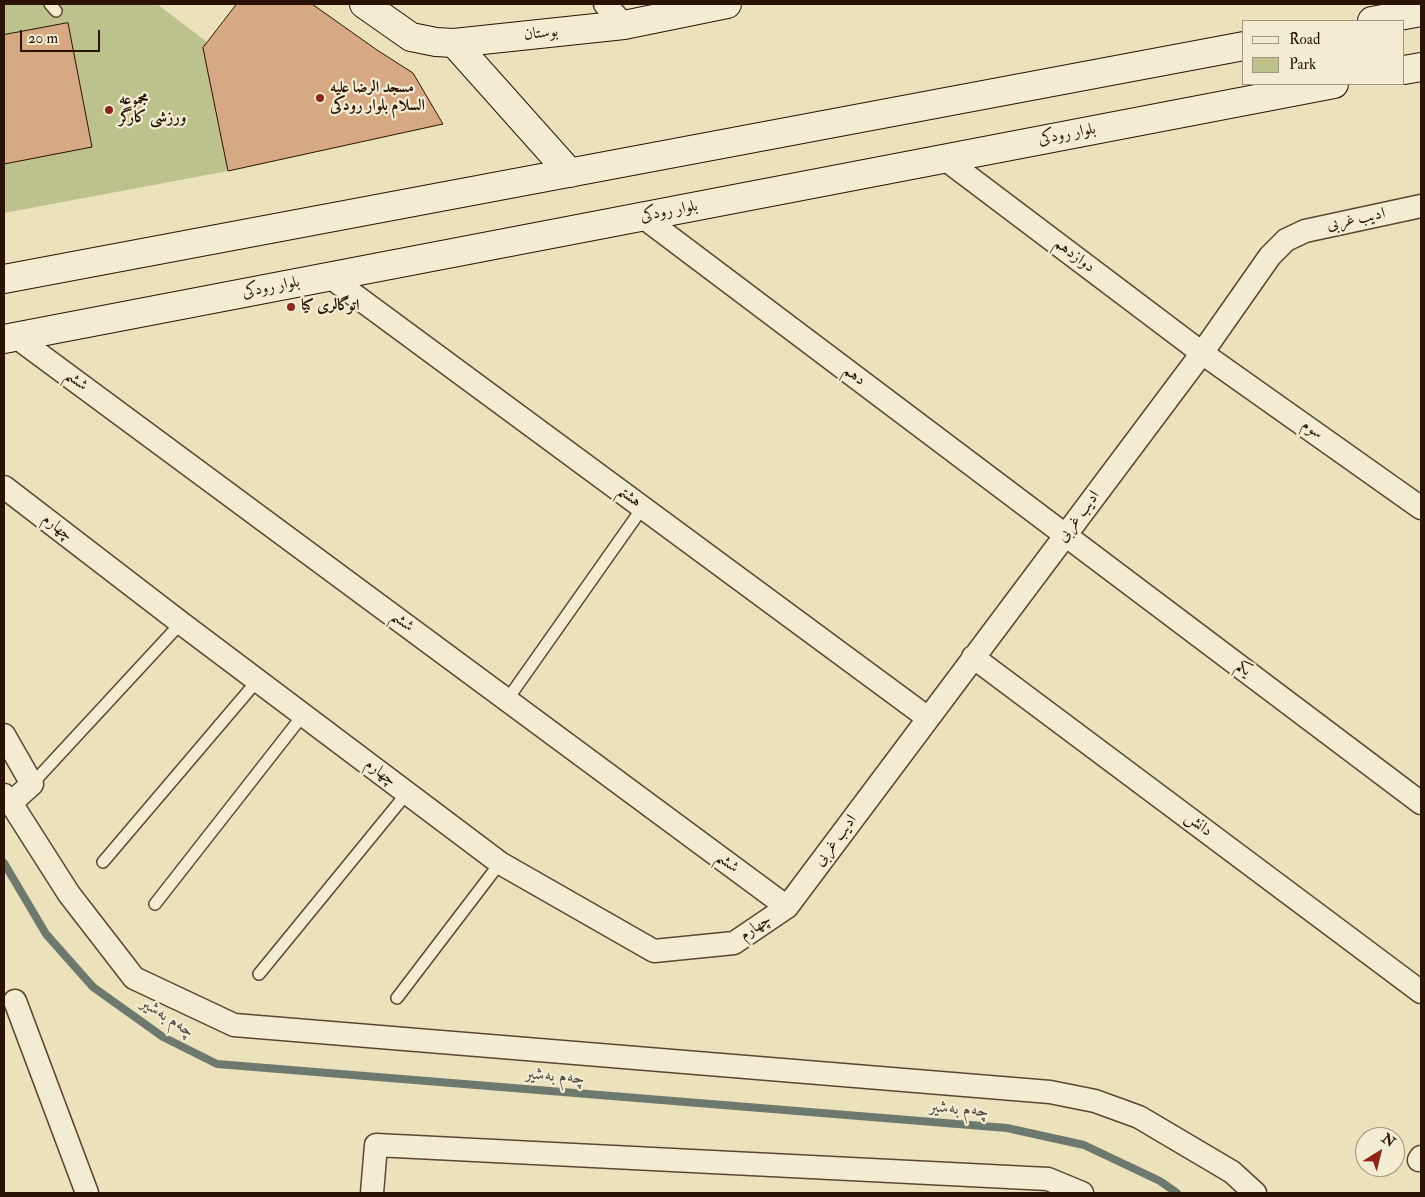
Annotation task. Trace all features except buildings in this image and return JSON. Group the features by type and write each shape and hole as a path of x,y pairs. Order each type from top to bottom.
{"main road":[{"name":"بوستان","path":"364,4 411,38 454,43 624,25 727,4"},
{"path":"1379,14 1421,12"},
{"path":"454,43 570,173"},
{"path":"4,279 1242,46"},
{"path":"1405,70 1421,67"},
{"name":"بلوار رودکی","path":"10,338 1329,85"}],"street":[{"path":"605,4 624,25"},
{"name":"دوازدهم","path":"945,159 1202,352"},
{"name":"ادیب غربی","path":"787,907 1202,352 1270,256 1286,240 1306,231 1421,206"},
{"name":"دهم","path":"643,217 1065,535"},
{"name":"هشتم","path":"330,276 928,718"},
{"name":"ششم","path":"10,338 507,700 787,907"},
{"name":"سوم","path":"1202,352 1421,508"},
{"name":"چهارم","path":"4,487 257,681 500,863 654,951 734,943 787,907"},
{"name":"یکم","path":"1065,535 1421,803"},
{"name":"دانش","path":"974,657 1421,992"},
{"path":"4,735 32,784 7,799 69,894 134,978 234,1025 1050,1092 1095,1101 1139,1117 1232,1172 1255,1193"},
{"path":"15,1001 87,1193"},
{"path":"372,1193 376,1145 1048,1179 1082,1193"}],"lane":[{"path":"507,700 643,507"},
{"path":"32,784 181,623"},
{"path":"103,862 257,681"},
{"path":"154,904 303,715"},
{"path":"259,974 407,793"},
{"path":"397,998 500,863"}],"green space":[{"name":"مجموعه ورزشی کارگر","path":"4,4 157,4 207,42 203,48 228,171 4,213"}],"waterway":[{"name":"چەم بەشیر","path":"4,863 46,934 93,987 163,1037 217,1064 1007,1128 1084,1145 1160,1181 1177,1193"}],"place":[{"name":"مسجد الرضا علیه السلام بلوار رودکی","path":"320,98"},
{"name":"مجموعه ورزشی کارگر","path":"109,110"},
{"name":"اتوگالری کیا","path":"291,307"}]}
